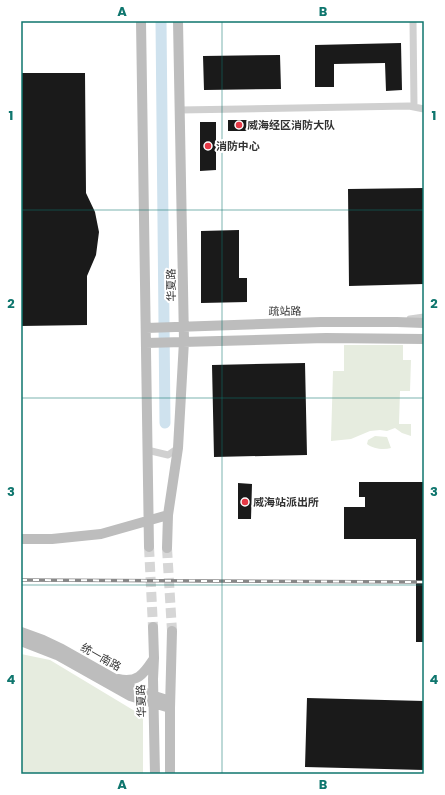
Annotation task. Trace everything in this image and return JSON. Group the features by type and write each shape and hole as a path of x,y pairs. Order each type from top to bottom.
{"main road":[{"path":"141,21 149,328 147,450 149,547"},
{"name":"华夏路","path":"167,548 168,515 178,448 181,342 178,21"},
{"name":"疏站路","path":"149,328 181,326 397,322 424,323"},
{"path":"149,343 326,338 424,339"},
{"path":"21,539 52,539 101,534 168,515"},
{"name":"华夏路","path":"153,627 155,774"},
{"path":"170,774 172,631"},
{"name":"统一南路","path":"21,632 62,649 153,700"},
{"name":"统一南路","path":"21,641 57,655 130,696 170,704"},
{"path":"114,678 126,681 136,679 147,669 154,658"},
{"path":"130,696 148,712 154,722"}],"street":[{"path":"413,21 414,106"},
{"path":"180,110 414,106 424,109"},
{"path":"397,322 424,317"},
{"path":"147,450 168,455 178,448"}],"shaded area":[{"path":"344,345 403,345 403,360 411,360 410,391 400,391 399,424 411,424 411,436 402,433 395,428 387,431 370,431 351,439 331,441 333,371 344,371"},
{"path":"375,436 387,437 391,448 379,449 367,444 368,440"},
{"path":"21,654 50,660 143,716 143,774 21,774"}],"building":[{"path":"401,43 402,90 386,91 385,63 334,64 334,87 315,87 315,45"},
{"path":"280,55 281,89 204,90 203,56"},
{"path":"21,73 85,73 86,193 95,212 99,232 96,255 87,276 87,325 21,326"},
{"name":"威海经区消防大队","path":"228,120 250,120 250,131 228,131"},
{"name":"消防中心","path":"200,122 216,122 216,170 200,171"},
{"path":"424,188 424,284 349,286 348,189"},
{"path":"239,230 239,278 247,278 247,302 201,303 201,231"},
{"path":"305,363 307,455 214,457 212,365"},
{"path":"359,482 424,482 424,642 416,642 416,539 344,539 344,507 365,507 365,497 359,497"},
{"name":"威海站派出所","path":"238,483 252,484 251,519 238,519"},
{"path":"307,698 424,701 424,770 305,767"}],"waterway":[{"path":"161,21 165,423"}],"tunnel":[{"path":"149,547 153,627"},
{"path":"167,548 172,631"}],"railway":[{"path":"21,580 424,582"}],"place":[{"name":"威海经区消防大队","path":"239,125"},
{"name":"消防中心","path":"208,146"},
{"name":"威海站派出所","path":"245,502"}]}
